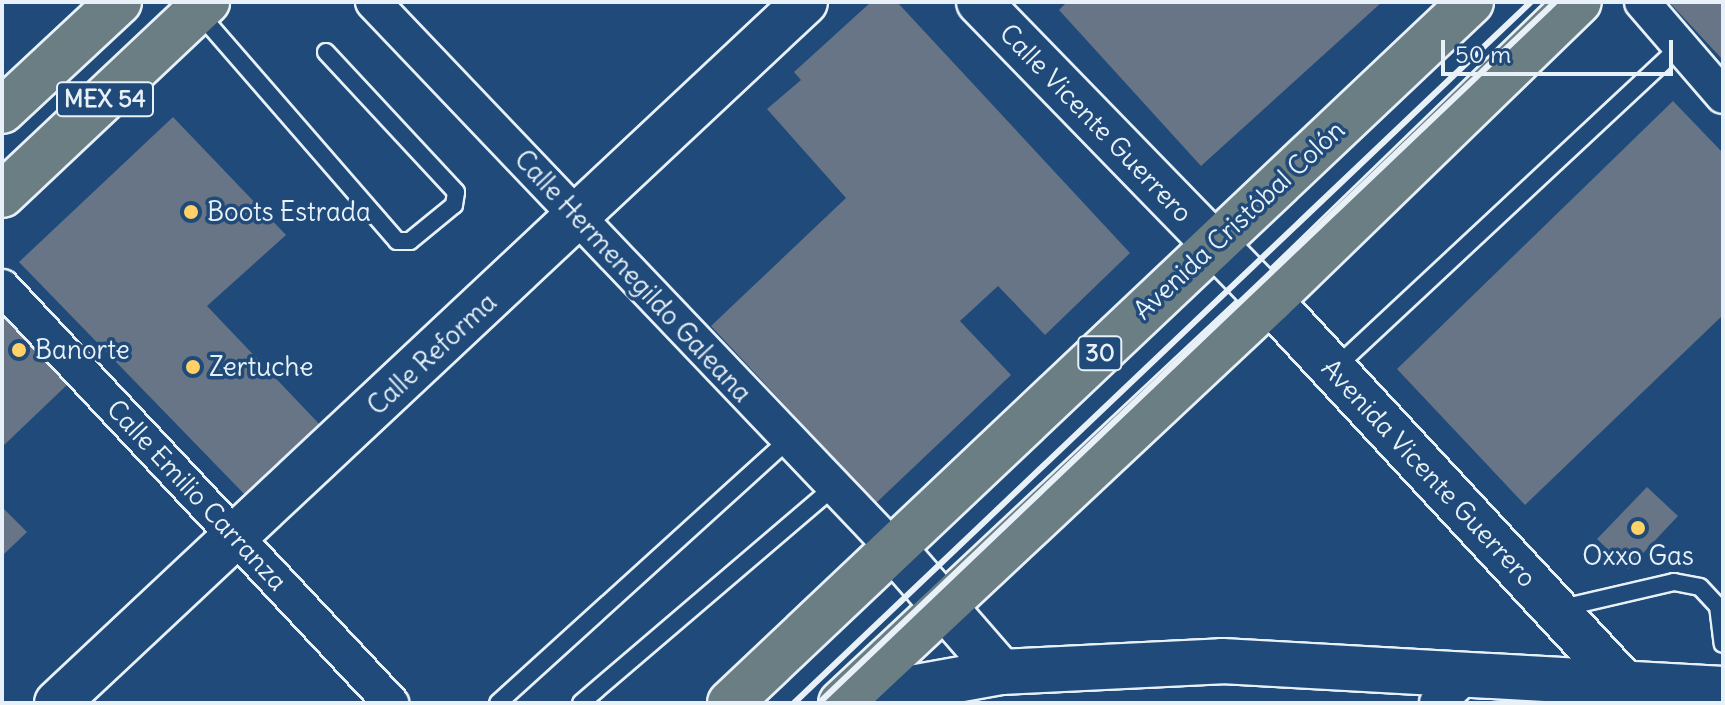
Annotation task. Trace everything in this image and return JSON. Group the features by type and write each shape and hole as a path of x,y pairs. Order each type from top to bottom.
{"main road":[{"name":"MEX 54","path":"2,111 119,2"},
{"name":"Avenida Cristóbal Colón","path":"730,703 1471,2"},
{"path":"843,702 947,608 1270,301 1579,2"},
{"name":"MEX 54","path":"2,195 202,7"}],"street":[{"name":"Calle Hermenegildo Galeana","path":"373,2 894,549"},
{"name":"Calle Reforma","path":"57,703 579,218 805,2"},
{"name":"Calle Vicente Guerrero","path":"979,2 1214,244"},
{"path":"1642,2 1723,96"},
{"name":"Avenida Vicente Guerrero","path":"1214,244 1630,691"},
{"name":"Calle Emilio Carranza","path":"2,287 391,703"},
{"path":"894,549 1001,672"},
{"path":"843,702 1001,672 1222,661 1470,672 1630,691 1723,689"},
{"path":"1437,703 1470,672"}],"lane":[{"path":"202,7 397,241 410,241 454,205 456,192 326,52"},
{"path":"1333,370 1680,46"},
{"path":"498,703 788,440"},
{"path":"581,703 834,487"},
{"path":"1556,610 1674,582 1700,587 1718,606 1723,644"}],"building":[{"path":"871,2 897,2 1130,253 1045,335 998,286 960,321 1011,375 876,503 711,326 846,198 767,109 801,80 794,72"},
{"path":"1067,2 1382,2 1201,166 1059,10"},
{"path":"1669,2 1723,2 1723,60"},
{"path":"1673,101 1723,153 1723,315 1525,505 1397,369"},
{"name":"Zertuche","path":"173,117 286,235 207,306 324,429 250,500 19,262"},
{"name":"Banorte","path":"2,316 68,384 2,447"},
{"name":"Oxxo Gas","path":"1647,487 1678,516 1628,569 1597,539"},
{"path":"2,507 27,532 2,556"}],"railway":[{"path":"794,703 1531,2"},
{"path":"819,703 1555,2"}],"place":[{"name":"Boots Estrada","path":"191,212"},
{"name":"Banorte","path":"19,350"},
{"name":"Zertuche","path":"193,367"},
{"name":"Oxxo Gas","path":"1638,528"}]}
